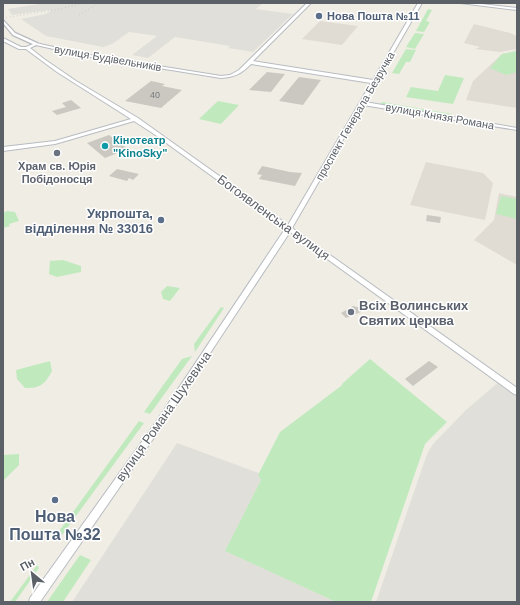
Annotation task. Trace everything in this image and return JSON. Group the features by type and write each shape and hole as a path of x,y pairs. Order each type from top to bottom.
{"street":[{"path":"249,62 309,3"},
{"name":"проспект Генерала Безручка","path":"290,228 420,3"},
{"path":"462,3 517,10"},
{"name":"вулиця Будівельників","path":"3,21 14,34 36,44 84,55 221,77 231,76 241,71 249,62"},
{"path":"3,39 20,48 28,48 36,44"},
{"name":"Богоявленська вулиця","path":"28,48 52,68 136,119 517,392"},
{"path":"249,62 374,82"},
{"name":"вулиця Князя Романа","path":"362,103 517,130"},
{"path":"3,149 55,142 136,119"},
{"name":"вулиця Романа Шухевича","path":"34,602 159,424 290,228"}],"shaded area":[{"path":"45,3 263,3 256,9 293,14 253,52 228,48 230,46 175,37 148,58 132,55 157,36 129,32 112,44 103,47 46,36 21,19 46,14 51,11 50,10 12,15 8,9"},
{"path":"320,21 358,26 342,45 302,39"},
{"path":"474,24 517,36 517,49 500,52 475,49 480,47 464,43"},
{"path":"517,51 517,108 466,100 473,81 502,54"},
{"path":"426,162 483,173 493,183 485,220 410,205"},
{"path":"499,193 517,197 517,265 474,240 494,220"},
{"path":"501,380 517,392 517,602 376,602 427,454 433,444 466,410"},
{"path":"177,443 259,473 258,475 261,480 226,551 336,602 72,602"}],"green space":[{"path":"428,9 432,10 426,21 430,22 424,32 416,31"},
{"path":"415,33 424,34 415,49 406,47"},
{"path":"406,49 416,50 410,62 406,62 399,74 392,73"},
{"path":"517,51 517,72 506,75 490,68 502,54"},
{"path":"445,75 464,78 453,104 406,97 411,87 438,91"},
{"path":"218,101 239,105 221,124 199,119"},
{"path":"382,102 452,114 451,117 380,105"},
{"path":"501,196 517,199 517,219 496,214"},
{"path":"7,211 15,212 19,221 9,224 10,226 3,228 3,213"},
{"path":"63,260 81,266 81,272 57,277 49,274 50,261"},
{"path":"167,286 180,288 170,301 163,299 161,292"},
{"path":"221,307 224,308 195,352 194,344"},
{"path":"192,356 150,414 144,412 182,359"},
{"path":"370,359 447,422 425,444 371,602 336,602 225,551 261,480 258,475 280,432 341,386"},
{"path":"50,361 52,371 42,385 35,388 25,388 17,379 16,370"},
{"path":"139,421 144,423 62,535 60,530"},
{"path":"19,454 19,465 3,481 3,455"},
{"path":"80,555 91,560 63,602 47,602"},
{"path":"37,565 39,568 15,602 10,602"}],"building":[{"path":"267,72 285,74 271,92 249,90"},
{"path":"299,77 321,80 303,105 279,101"},
{"path":"151,81 165,84 162,86 182,90 161,108 125,101"},
{"path":"71,100 81,108 57,115 52,111 66,107 62,103"},
{"path":"109,135 128,149 105,158 87,143"},
{"path":"262,166 302,173 295,186 259,179 262,175 257,174"},
{"path":"117,169 139,174 133,180 129,178 127,181 109,176"},
{"path":"427,215 441,217 440,223 426,221"},
{"name":"Всіх Волинських Святих церква","path":"353,306 361,308 361,312 346,318 341,313"},
{"path":"429,361 438,367 413,386 405,379"}],"railway":[{"path":"3,18 60,9 83,3"},
{"path":"79,15 99,3"}],"place":[{"name":"Нова Пошта №11","path":"319,16"},
{"name":"Кінотеатр \"KinoSky\"","path":"105,146"},
{"name":"Храм св. Юрія Побідоносця","path":"57,153"},
{"name":"Укрпошта, відділення № 33016","path":"161,220"},
{"name":"Всіх Волинських Святих церква","path":"351,312"},
{"name":"Нова Пошта №32","path":"55,500"}]}
